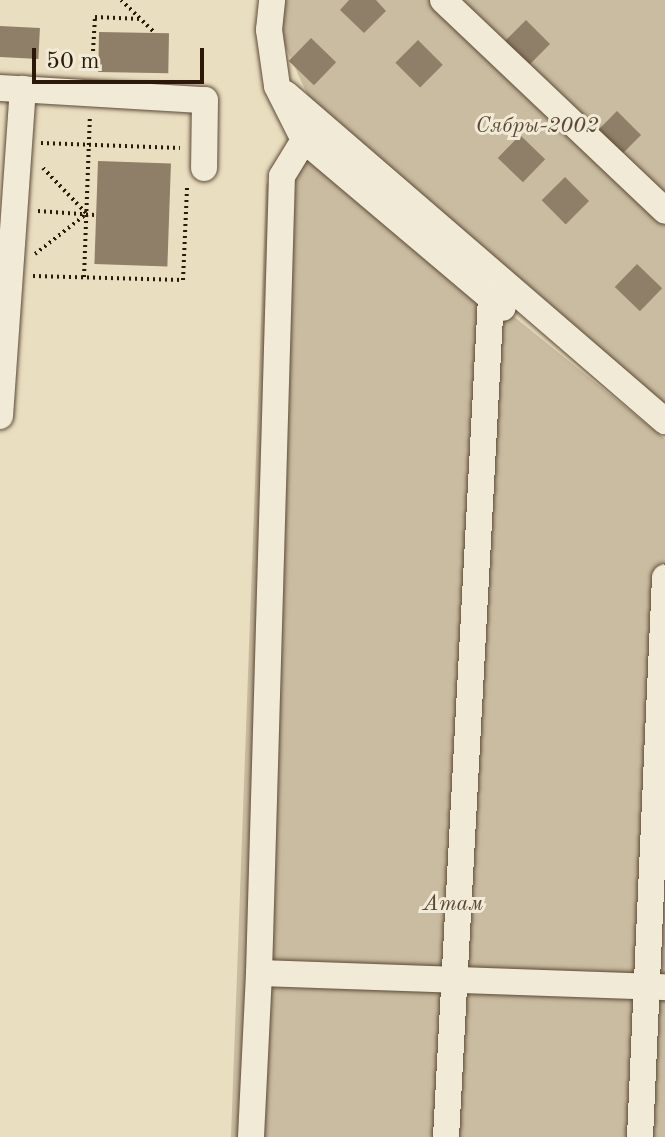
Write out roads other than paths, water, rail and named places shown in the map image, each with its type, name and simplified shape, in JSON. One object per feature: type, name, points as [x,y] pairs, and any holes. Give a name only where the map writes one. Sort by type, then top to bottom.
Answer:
[{"type":"lane","points":[[272,0],[269,30],[277,86],[304,140],[491,298],[665,439]]},
{"type":"lane","points":[[443,0],[665,211]]},
{"type":"lane","points":[[277,86],[665,421]]},
{"type":"lane","points":[[0,416],[3,308],[19,143],[11,89],[205,100],[199,165]]},
{"type":"lane","points":[[251,1137],[259,973],[282,176],[304,140]]},
{"type":"lane","points":[[446,1137],[457,980],[491,298]]},
{"type":"lane","points":[[640,1137],[657,987],[665,578]]},
{"type":"lane","points":[[259,973],[657,987]]},
{"type":"park label","name":"Сябры-2002","points":[[537,127]]},
{"type":"park label","name":"Атам","points":[[453,905]]}]
